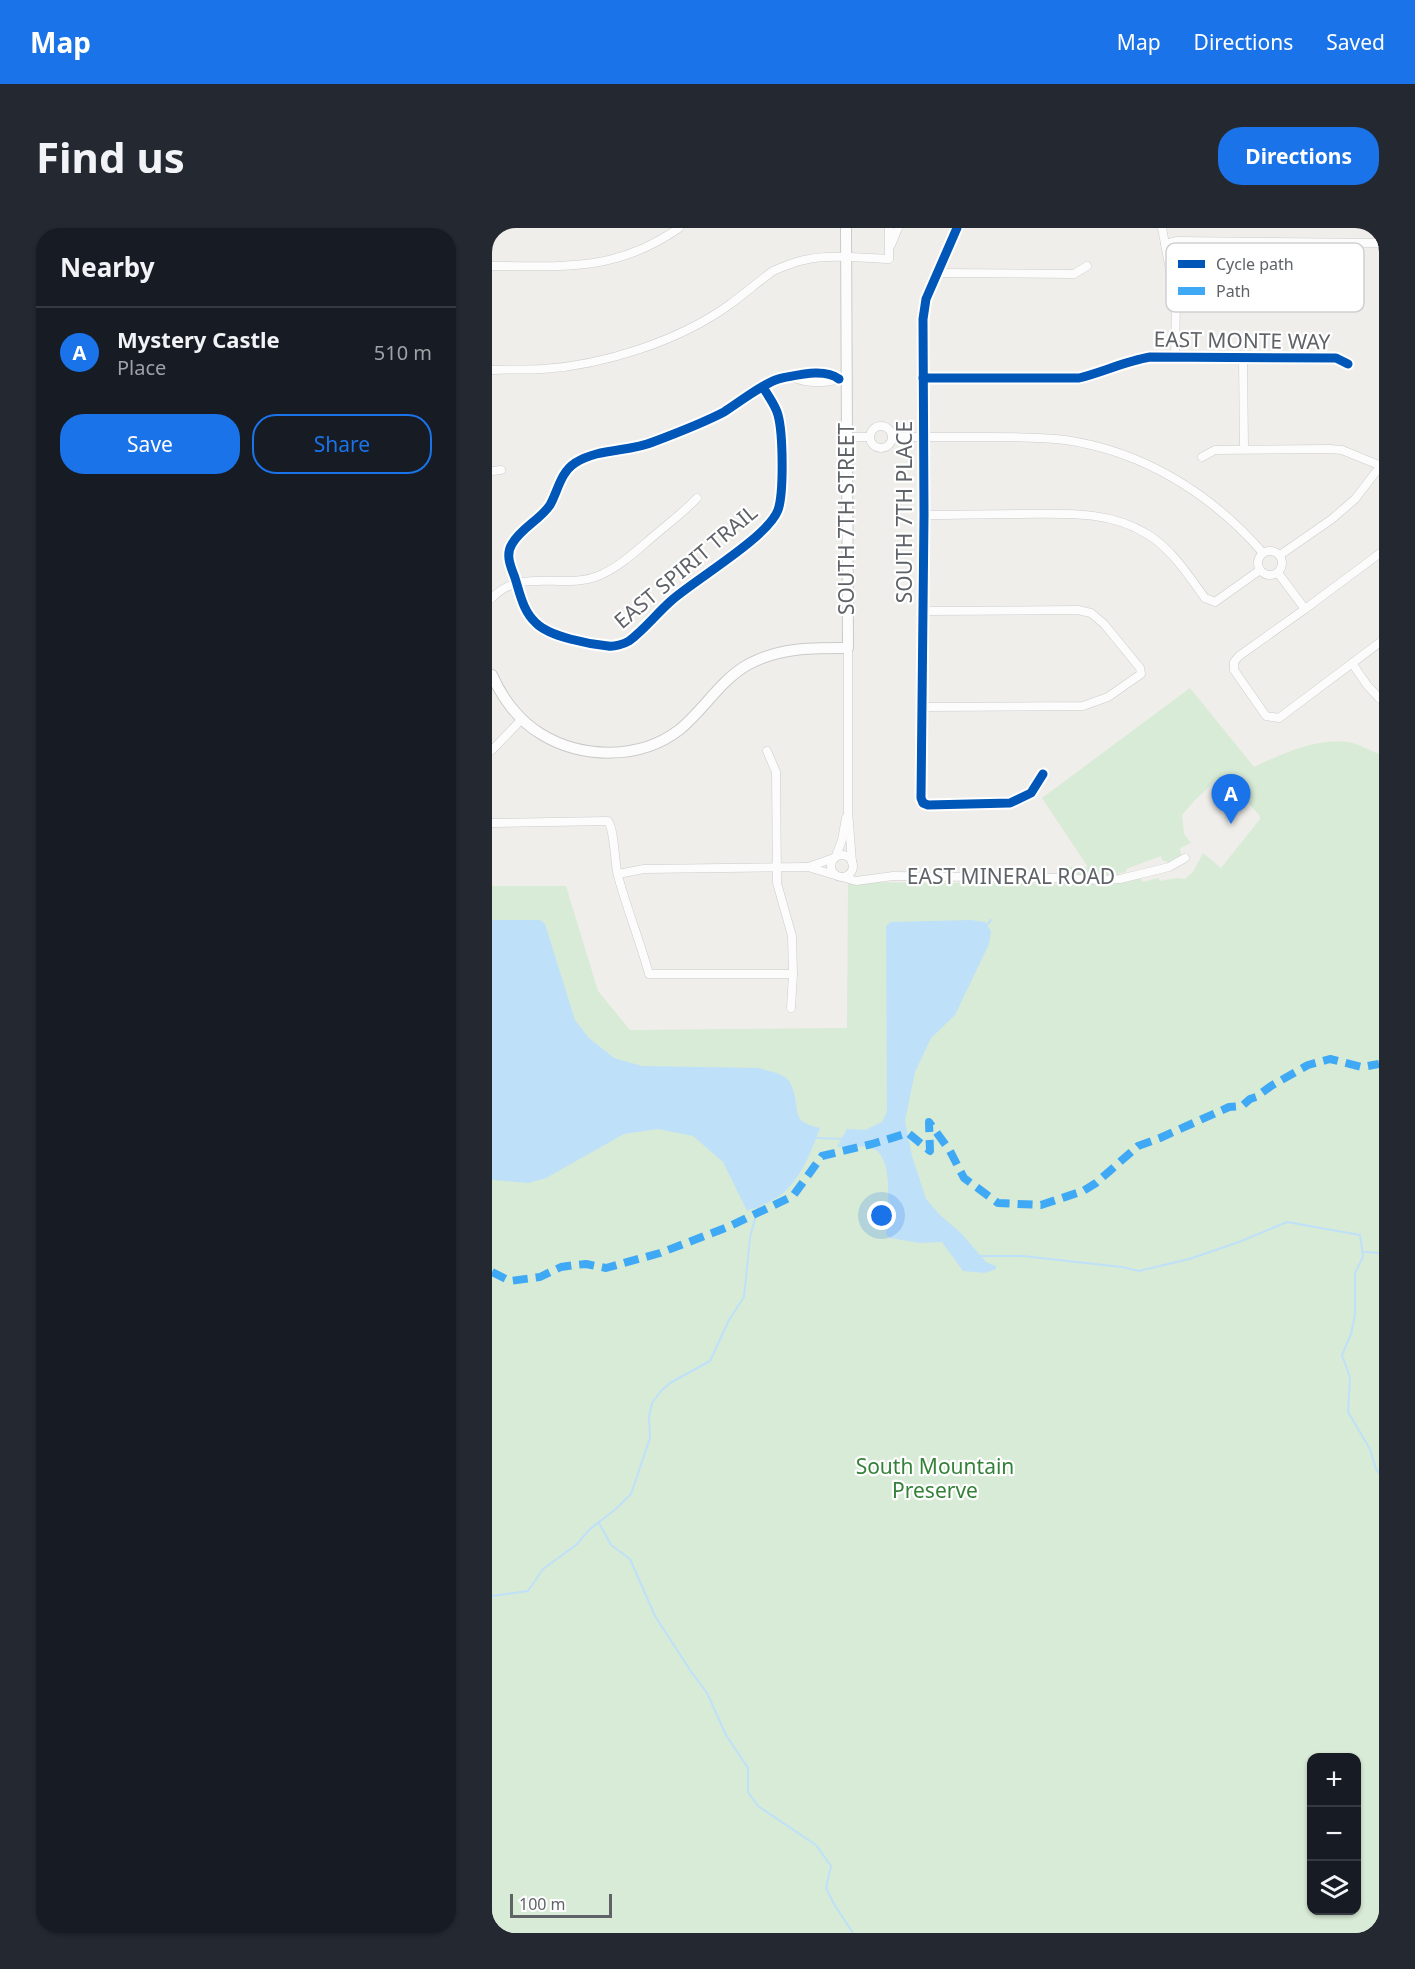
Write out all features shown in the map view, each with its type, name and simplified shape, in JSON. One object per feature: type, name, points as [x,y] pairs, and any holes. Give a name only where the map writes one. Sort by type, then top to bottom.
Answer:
[{"type":"street","points":[[492,266],[586,265],[614,260],[660,241],[679,228]]},
{"type":"street","name":"SOUTH 7TH STREET","points":[[846,228],[843,379],[846,437],[848,811],[852,866]]},
{"type":"street","points":[[492,369],[564,367],[644,348],[715,314],[773,271],[804,260],[819,258],[889,259],[889,228]]},
{"type":"street","points":[[889,249],[898,228]]},
{"type":"street","name":"SOUTH 7TH PLACE","points":[[957,228],[926,299],[923,319],[924,515],[921,798],[923,803],[928,805],[1010,803],[1031,793],[1043,774]]},
{"type":"street","points":[[1162,228],[1166,249]]},
{"type":"street","points":[[1169,243],[1176,241],[1379,243]]},
{"type":"street","points":[[937,273],[1074,274],[1087,266]]},
{"type":"street","points":[[1175,357],[1176,312]]},
{"type":"street","name":"EAST MONTE WAY","points":[[923,378],[1079,378],[1150,357],[1336,358],[1347,364]]},
{"type":"street","points":[[1244,358],[1244,449]]},
{"type":"street","name":"EAST SPIRIT TRAIL","points":[[763,387],[778,413],[780,425],[781,491],[778,510],[768,525],[674,598],[628,642],[611,647],[579,641],[550,632],[536,623],[522,603],[508,560],[511,545],[520,533],[550,505],[564,475],[574,464],[605,452],[650,444],[720,413],[763,387],[781,378],[802,373],[832,374],[843,379]]},
{"type":"street","points":[[881,426],[888,429],[892,437],[889,445],[880,448],[873,444],[870,437],[874,429],[881,426]]},
{"type":"street","points":[[846,437],[870,437]]},
{"type":"street","points":[[892,437],[1043,438],[1066,440],[1124,453],[1165,472],[1198,493],[1245,532],[1263,553]]},
{"type":"street","points":[[1202,457],[1215,450],[1342,450],[1379,466],[1355,499],[1332,519],[1280,555]]},
{"type":"street","points":[[492,471],[501,470]]},
{"type":"street","points":[[492,598],[516,583],[539,579],[577,581],[608,572],[633,554],[697,498]]},
{"type":"street","points":[[924,515],[1087,514],[1122,522],[1147,534],[1168,551],[1179,562],[1205,598],[1215,602],[1260,570]]},
{"type":"street","points":[[1274,551],[1280,555],[1282,567],[1278,573],[1266,575],[1260,570],[1258,559],[1263,553],[1274,551]]},
{"type":"street","points":[[1379,554],[1239,656],[1234,662],[1234,670],[1266,716],[1279,718],[1379,643]]},
{"type":"street","points":[[1278,573],[1305,609]]},
{"type":"street","points":[[922,707],[1083,706],[1108,697],[1141,674],[1140,668],[1112,633],[1092,613],[1078,610],[923,611]]},
{"type":"street","points":[[492,675],[504,698],[522,719],[540,734],[580,750],[602,753],[637,749],[668,737],[679,730],[734,675],[760,659],[796,649],[848,648]]},
{"type":"street","points":[[1352,663],[1367,686],[1379,698]]},
{"type":"street","points":[[492,750],[522,719]]},
{"type":"street","points":[[767,751],[776,772],[777,884],[792,936],[791,1008]]},
{"type":"street","name":"SOUTH 7TH STREET","points":[[838,876],[830,867],[842,840],[848,811]]},
{"type":"street","points":[[492,823],[608,821],[611,826],[618,874],[649,974],[793,974]]},
{"type":"street","points":[[835,857],[845,855],[852,866],[869,879]]},
{"type":"street","name":"EAST MINERAL ROAD","points":[[808,867],[835,857]]},
{"type":"street","name":"EAST MINERAL ROAD","points":[[618,874],[644,869],[808,867],[850,880],[893,876],[1110,880],[1169,867],[1185,858]]},
{"type":"street","points":[[838,876],[849,875],[852,866]]},
{"type":"green space","name":"South Mountain Preserve","points":[[1190,688],[1254,767],[1288,752],[1324,742],[1348,742],[1379,754],[1379,1933],[492,1933],[492,886],[566,886],[598,991],[630,1030],[847,1028],[848,882],[1060,884],[1060,881],[1092,884],[1140,877],[1143,882],[1158,878],[1160,881],[1185,879],[1193,872],[1203,853],[1221,868],[1260,819],[1260,816],[1232,785],[1215,781],[1182,815],[1184,834],[1191,843],[1180,848],[1181,855],[1168,862],[1162,860],[1161,856],[1118,874],[1061,872],[1061,867],[1088,867],[1042,798]]},
{"type":"water","points":[[492,920],[540,920],[545,924],[575,1020],[589,1038],[614,1058],[642,1066],[759,1068],[786,1078],[793,1089],[800,1119],[820,1128],[804,1166],[786,1191],[763,1205],[747,1211],[723,1162],[693,1136],[658,1129],[624,1134],[546,1178],[528,1183],[492,1180]]},
{"type":"water","points":[[971,920],[985,922],[991,931],[989,944],[955,1015],[931,1038],[915,1072],[905,1121],[912,1156],[926,1199],[961,1233],[986,1262],[996,1266],[996,1269],[985,1273],[963,1271],[942,1242],[920,1243],[890,1238],[886,1234],[887,1175],[881,1155],[871,1148],[837,1147],[847,1129],[865,1130],[882,1122],[887,1111],[886,926],[891,922]]},
{"type":"waterway","points":[[986,926],[991,920]]},
{"type":"waterway","points":[[816,1138],[843,1139]]},
{"type":"waterway","points":[[492,1596],[528,1591],[543,1569],[576,1545],[590,1529],[631,1494],[650,1438],[649,1417],[652,1403],[670,1383],[710,1361],[729,1320],[744,1297],[750,1237],[759,1204]]},
{"type":"waterway","points":[[980,1256],[1023,1256],[1139,1271],[1189,1259],[1287,1222],[1360,1235],[1363,1257],[1355,1273],[1355,1315],[1351,1334],[1342,1355],[1350,1377],[1348,1412],[1370,1449],[1379,1473]]},
{"type":"waterway","points":[[1364,1252],[1379,1253]]},
{"type":"waterway","points":[[599,1523],[611,1545],[630,1559],[655,1616],[707,1693],[726,1735],[748,1768],[748,1792],[758,1806],[816,1845],[831,1866],[826,1888],[853,1933]]},
{"type":"marked path","points":[[492,1272],[510,1281],[540,1277],[561,1267],[575,1265],[586,1264],[606,1268],[660,1253],[728,1227],[793,1196],[822,1156],[908,1133],[930,1151],[929,1122],[950,1151],[964,1178],[998,1203],[1041,1205],[1083,1191],[1096,1183],[1138,1146],[1229,1107],[1242,1106],[1308,1065],[1330,1059],[1362,1067],[1379,1064]]},
{"type":"cycle path","points":[[957,228],[926,299],[923,319],[924,515],[921,798],[923,803],[928,805],[1010,803],[1031,793],[1043,774]]},
{"type":"cycle path","points":[[923,378],[1079,378],[1150,357],[1336,358],[1348,364]]},
{"type":"cycle path","points":[[763,387],[778,415],[781,435],[780,502],[772,521],[746,545],[672,600],[629,641],[616,646],[581,642],[550,632],[536,623],[525,608],[520,596],[509,561],[509,552],[520,533],[550,505],[570,467],[584,458],[603,452],[644,445],[689,428],[724,412],[761,387],[782,378],[819,373],[839,379]]},
{"type":"place","name":"Mystery Castle","points":[[1231,824]]}]
